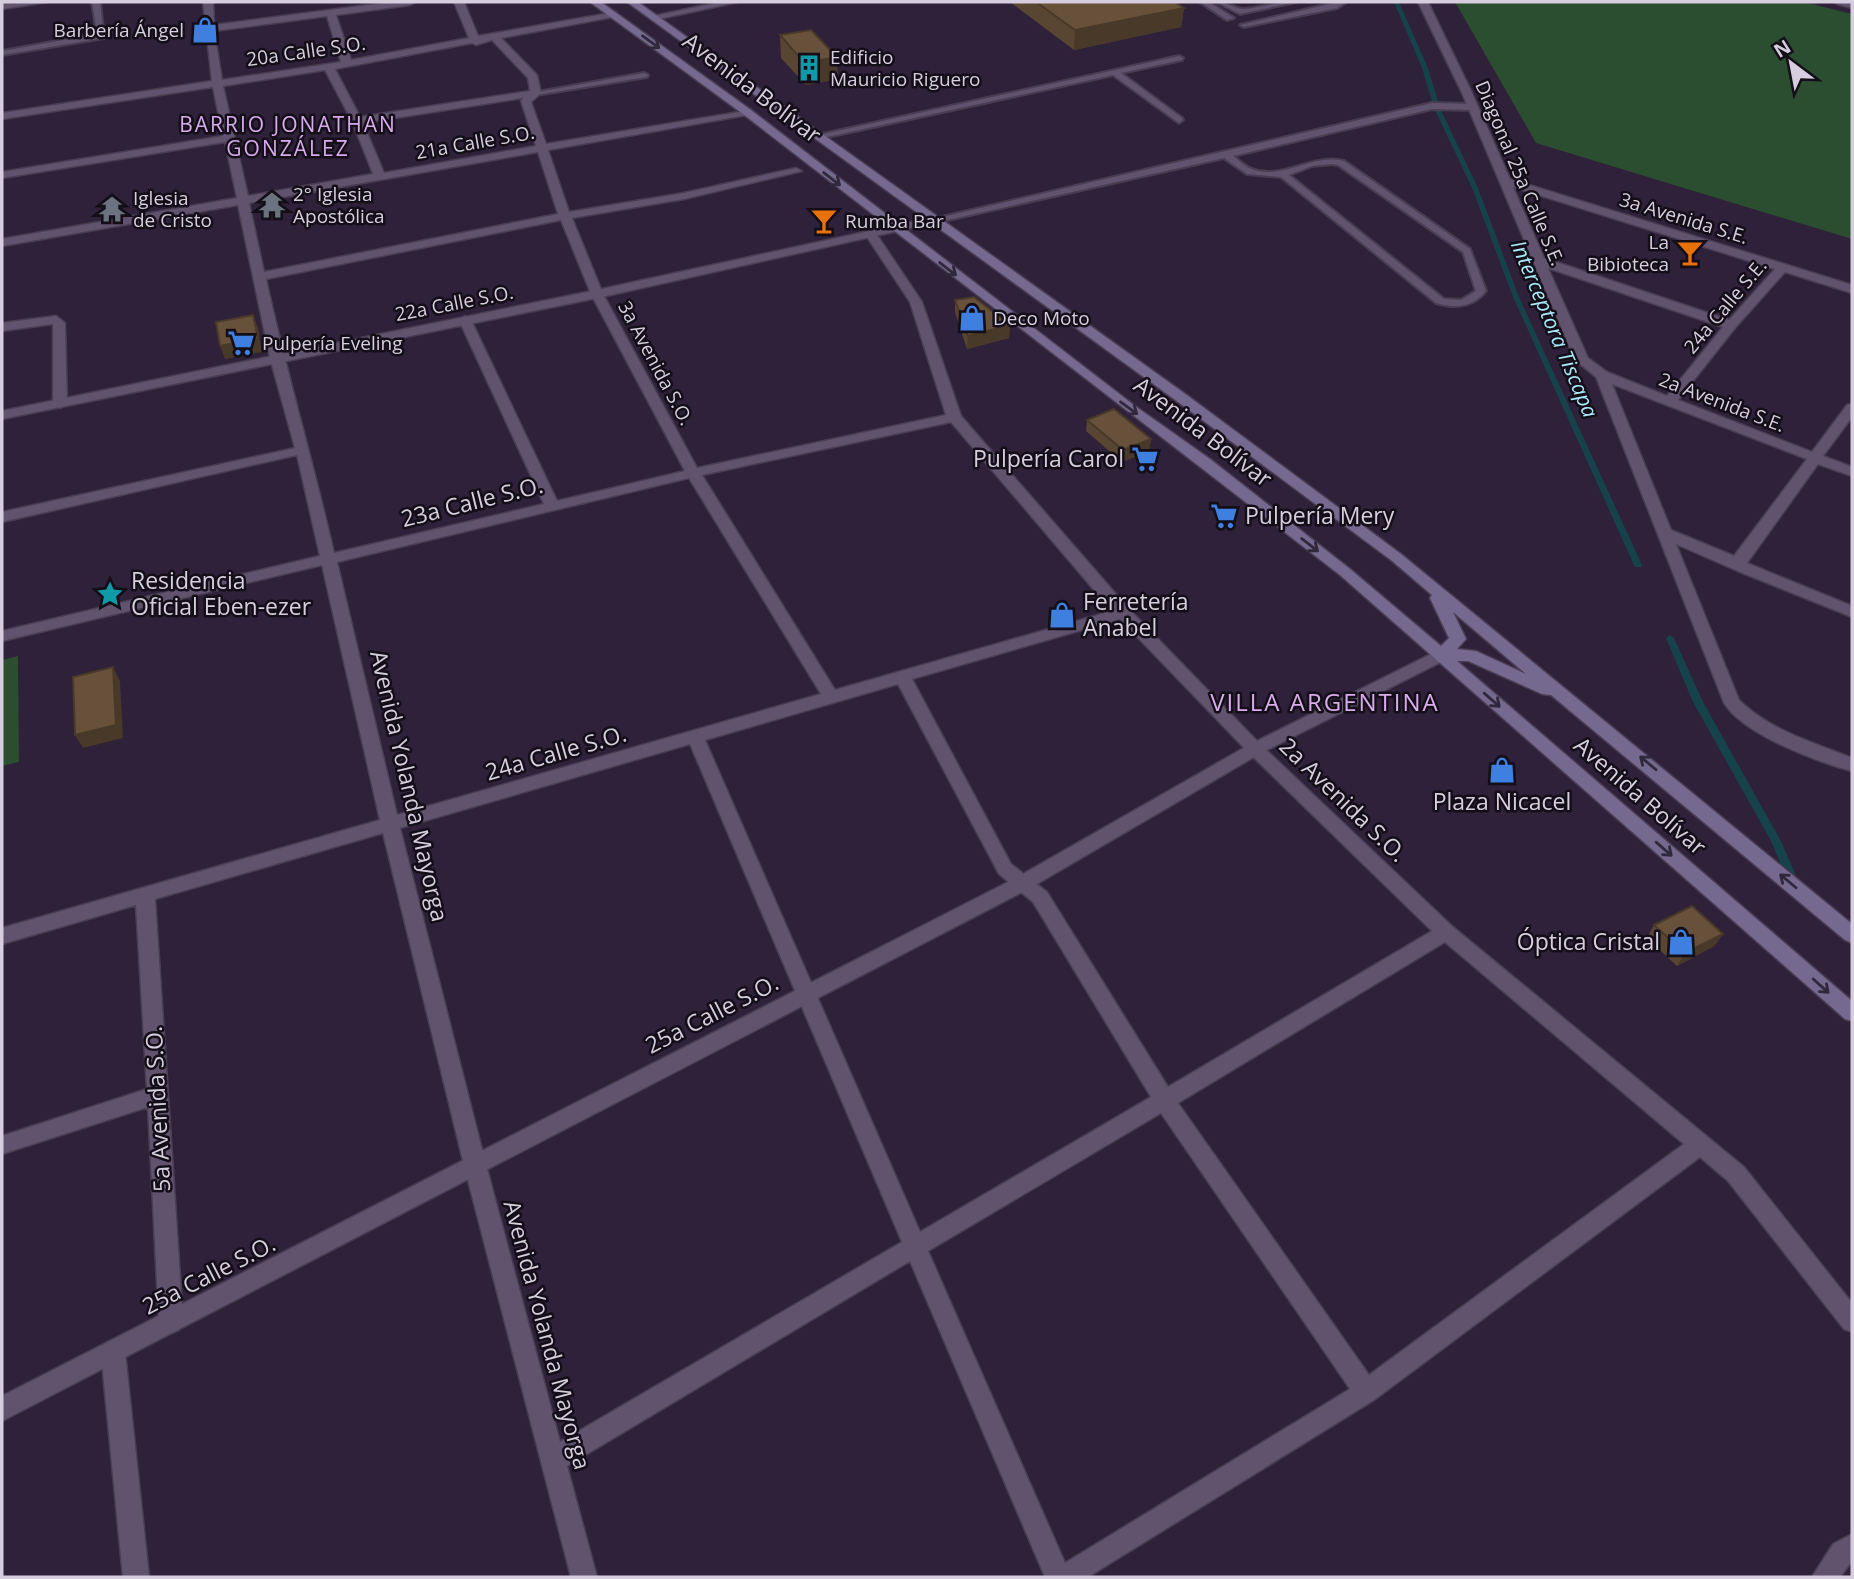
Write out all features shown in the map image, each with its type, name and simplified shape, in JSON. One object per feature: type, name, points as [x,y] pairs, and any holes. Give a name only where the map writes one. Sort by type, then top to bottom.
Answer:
[{"type":"main road","name":"Avenida Bolívar","points":[[595,2],[747,112],[894,228],[1130,409],[1205,462],[1345,572],[1852,1013]]},
{"type":"main road","name":"Avenida Bolívar","points":[[632,2],[1179,396],[1429,584],[1845,930]]},
{"type":"main road","points":[[1429,584],[1448,614],[1458,639],[1441,655]]},
{"type":"main road","points":[[1441,655],[1470,655],[1571,700]]},
{"type":"street","points":[[2,6],[43,2]]},
{"type":"street","name":"Avenida Yolanda Mayorga","points":[[208,2],[217,82],[277,358],[303,450],[390,824],[475,1165],[584,1577]]},
{"type":"street","points":[[209,29],[410,2]]},
{"type":"street","points":[[459,2],[476,42]]},
{"type":"street","points":[[654,17],[733,2]]},
{"type":"street","name":"Diagonal 25a Calle S.E.","points":[[1423,2],[1473,107],[1583,360]]},
{"type":"street","points":[[1840,2],[1852,5]]},
{"type":"street","points":[[330,12],[346,64]]},
{"type":"street","name":"20a Calle S.O.","points":[[2,116],[346,64],[614,15]]},
{"type":"street","points":[[357,121],[536,93],[533,77],[496,38]]},
{"type":"street","points":[[328,66],[357,121],[380,177]]},
{"type":"street","name":"3a Avenida S.O.","points":[[536,93],[526,101],[565,216],[597,294],[693,473],[831,697]]},
{"type":"street","name":"21a Calle S.O.","points":[[2,243],[747,112]]},
{"type":"street","points":[[2,175],[231,138]]},
{"type":"street","points":[[260,277],[565,216],[684,196],[796,171]]},
{"type":"street","name":"3a Avenida S.E.","points":[[1505,181],[1852,289]]},
{"type":"street","points":[[871,233],[934,220]]},
{"type":"street","name":"22a Calle S.O.","points":[[2,415],[597,294],[871,233]]},
{"type":"street","name":"2a Avenida S.O.","points":[[871,233],[916,302],[954,417],[1123,613],[1255,749],[1446,932],[1736,1174],[1852,1321]]},
{"type":"street","points":[[1540,261],[1731,325]]},
{"type":"street","name":"24a Calle S.E.","points":[[1669,402],[1731,325],[1783,267]]},
{"type":"street","points":[[2,327],[47,319],[59,323],[60,404]]},
{"type":"street","points":[[465,320],[552,506]]},
{"type":"street","name":"2a Avenida S.E.","points":[[1583,360],[1602,375],[1852,472]]},
{"type":"street","points":[[1602,375],[1732,703],[1745,719],[1850,758]]},
{"type":"street","points":[[1739,564],[1741,557],[1852,408]]},
{"type":"street","name":"23a Calle S.O.","points":[[2,636],[693,473],[954,417]]},
{"type":"street","points":[[2,517],[303,450]]},
{"type":"street","points":[[1664,533],[1852,612]]},
{"type":"street","name":"24a Calle S.O.","points":[[2,936],[1123,613]]},
{"type":"street","name":"25a Calle S.O.","points":[[2,1409],[1023,883],[1255,749],[1441,655]]},
{"type":"street","points":[[903,677],[1005,869],[1040,897],[1166,1101],[1366,1392]]},
{"type":"street","points":[[695,737],[1058,1577]]},
{"type":"street","name":"5a Avenida S.O.","points":[[145,895],[171,1322]]},
{"type":"street","points":[[553,1460],[914,1245],[1166,1101],[1446,932]]},
{"type":"street","points":[[2,1144],[157,1095]]},
{"type":"street","points":[[1065,1577],[1366,1392],[1700,1144]]},
{"type":"street","points":[[113,1352],[136,1577]]},
{"type":"street","points":[[1825,1577],[1842,1553],[1852,1547]]},
{"type":"lane","points":[[2,53],[101,36],[96,2]]},
{"type":"lane","points":[[1204,2],[1248,27],[1337,6],[1342,2]]},
{"type":"lane","points":[[1221,2],[1240,12],[1292,2]]},
{"type":"lane","points":[[818,136],[1179,58]]},
{"type":"lane","points":[[1115,72],[1179,120]]},
{"type":"lane","points":[[536,93],[644,75]]},
{"type":"lane","points":[[934,220],[1432,106],[1473,107]]},
{"type":"lane","points":[[1225,155],[1250,172],[1283,174],[1440,301],[1449,304],[1463,303],[1475,299],[1481,292],[1467,251],[1341,163],[1323,161],[1283,174]]},
{"type":"green space","points":[[1455,2],[1804,2],[1852,14],[1852,239],[1536,143]]},
{"type":"green space","points":[[18,656],[19,762],[2,766],[2,660]]},
{"type":"building","points":[[1036,2],[1175,2],[1184,8],[1075,30]]},
{"type":"building","points":[[811,30],[837,57],[804,63],[780,35]]},
{"type":"building","points":[[974,297],[1010,325],[968,336],[955,300]]},
{"type":"building","points":[[253,315],[258,339],[220,346],[216,322]]},
{"type":"building","points":[[1114,409],[1151,439],[1123,450],[1087,420]]},
{"type":"building","points":[[113,667],[116,725],[75,735],[73,677]]},
{"type":"building","points":[[1692,906],[1723,934],[1685,953],[1654,925]]},
{"type":"waterway","name":"Interceptora Tiscapa","points":[[1396,2],[1425,68],[1437,108],[1475,188],[1516,297],[1638,565]]},
{"type":"waterway","name":"Interceptora Tiscapa","points":[[1670,638],[1698,702],[1776,841],[1795,885]]},
{"type":"place","name":"Barbería Ángel","points":[[205,30]]},
{"type":"place","name":"Edificio Mauricio Riguero","points":[[809,68]]},
{"type":"place","name":"2° Iglesia Apostólica","points":[[272,205]]},
{"type":"place","name":"Iglesia de Cristo","points":[[112,209]]},
{"type":"place","name":"Rumba Bar","points":[[824,221]]},
{"type":"place","name":"La Bibioteca","points":[[1690,253]]},
{"type":"place","name":"Deco Moto","points":[[972,318]]},
{"type":"place","name":"Pulpería Eveling","points":[[241,343]]},
{"type":"place","name":"Pulpería Carol","points":[[1145,459]]},
{"type":"place","name":"Pulpería Mery","points":[[1224,516]]},
{"type":"place","name":"Residencia Oficial Eben-ezer","points":[[110,594]]},
{"type":"place","name":"Ferretería Anabel","points":[[1062,615]]},
{"type":"place","name":"Plaza Nicacel","points":[[1502,770]]},
{"type":"place","name":"Óptica Cristal","points":[[1681,942]]},
{"type":"district","name":"BARRIO JONATHAN GONZÁLEZ","points":[[288,137]]},
{"type":"district","name":"VILLA ARGENTINA","points":[[1325,703]]}]
